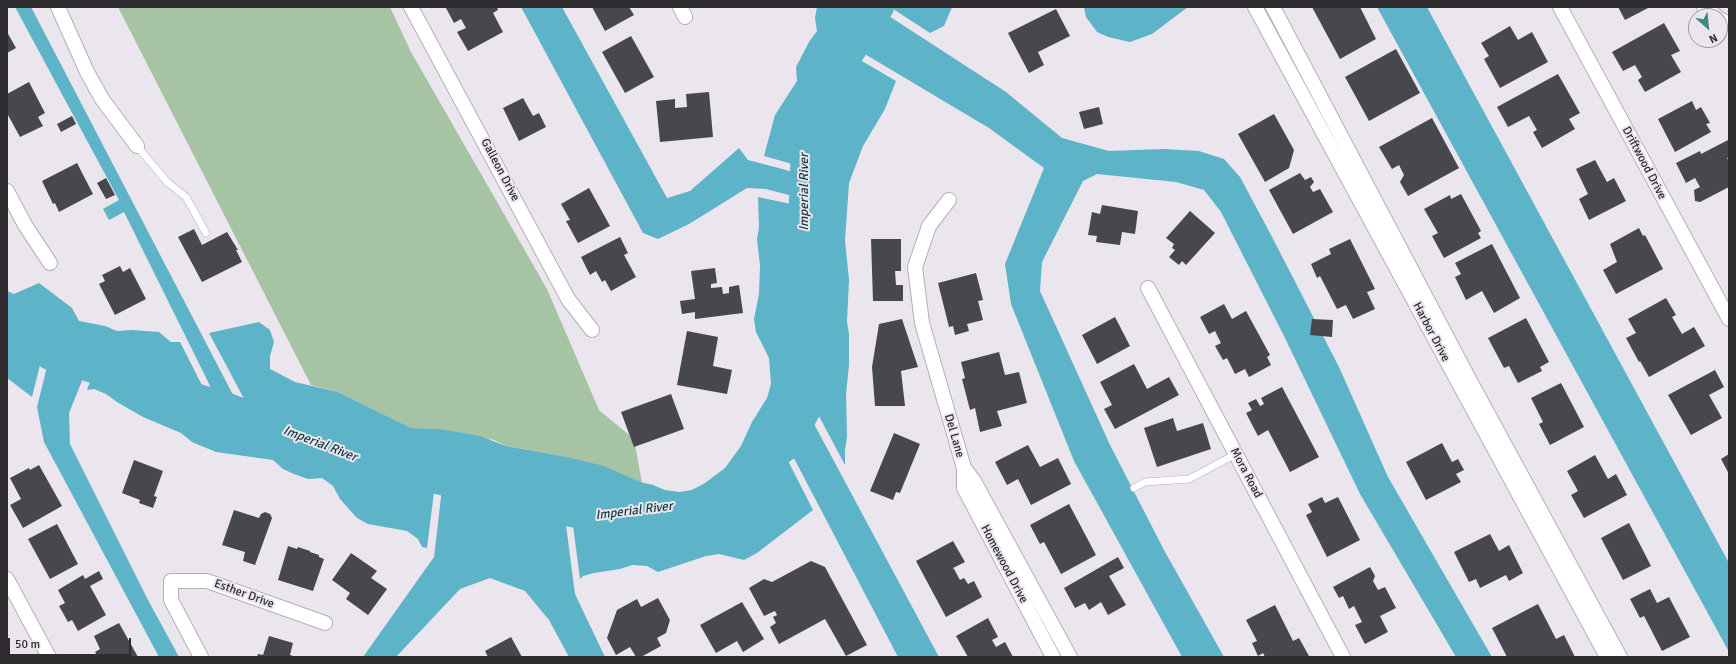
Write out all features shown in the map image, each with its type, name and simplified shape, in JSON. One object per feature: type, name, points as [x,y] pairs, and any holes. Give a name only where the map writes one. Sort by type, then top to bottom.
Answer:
[{"type":"street","points":[[58,7],[87,72],[102,99],[137,146]]},
{"type":"street","name":"Galleon Drive","points":[[412,7],[568,299],[592,330]]},
{"type":"street","name":"Harbor Drive","points":[[1255,7],[1607,657]]},
{"type":"street","name":"Harbor Drive","points":[[1273,7],[1469,379],[1620,657]]},
{"type":"street","name":"Driftwood Drive","points":[[1560,7],[1729,319]]},
{"type":"street","points":[[7,191],[25,225],[50,263]]},
{"type":"street","name":"Del Lane","points":[[949,200],[930,226],[915,267],[922,324],[964,468],[974,481],[1070,657]]},
{"type":"street","name":"Mora Road","points":[[1148,288],[1343,657]]},
{"type":"street","name":"Homewood Drive","points":[[964,468],[964,488],[1053,657]]},
{"type":"street","points":[[7,579],[49,657]]},
{"type":"street","name":"Esther Drive","points":[[201,657],[171,600],[171,581],[207,582],[325,623]]},
{"type":"lane","points":[[137,146],[167,182],[186,197],[206,233]]},
{"type":"lane","points":[[1134,488],[1145,482],[1189,479],[1236,454]]},
{"type":"green space","points":[[118,7],[390,7],[411,52],[547,289],[599,410],[634,439],[642,483],[562,456],[506,446],[494,440],[440,429],[411,428],[338,392],[311,385]]},
{"type":"water","points":[[15,7],[31,7],[243,414],[220,406],[124,212],[109,220],[103,209],[119,200]]},
{"type":"water","points":[[521,7],[562,7],[667,198],[690,191],[739,148],[748,160],[805,175],[804,199],[766,189],[747,188],[689,224],[658,239],[643,233]]},
{"type":"water","points":[[817,7],[869,7],[847,42],[846,50],[850,54],[896,81],[885,109],[863,146],[849,183],[845,240],[849,280],[847,322],[849,334],[849,365],[846,394],[847,437],[845,465],[813,405],[807,401],[803,401],[799,404],[780,445],[813,510],[757,553],[744,560],[719,554],[706,556],[658,572],[647,566],[632,565],[620,569],[594,573],[583,576],[580,579],[571,510],[567,503],[444,472],[439,473],[436,476],[427,548],[422,547],[418,539],[407,531],[368,524],[357,518],[340,499],[333,486],[322,478],[308,479],[294,474],[283,469],[273,460],[216,452],[192,442],[181,433],[143,417],[106,394],[94,389],[87,390],[95,368],[93,361],[89,359],[49,347],[45,349],[32,397],[7,378],[7,291],[14,294],[39,283],[72,308],[79,321],[105,326],[117,331],[132,330],[159,332],[171,342],[180,342],[215,411],[241,422],[246,422],[250,418],[250,410],[209,333],[259,322],[270,330],[274,342],[270,356],[270,369],[295,382],[338,392],[411,428],[440,429],[480,436],[506,446],[562,456],[604,466],[640,482],[665,490],[679,492],[692,490],[705,483],[725,468],[741,446],[752,422],[767,398],[771,384],[769,358],[756,332],[754,319],[759,294],[760,265],[757,240],[759,227],[758,197],[805,207],[810,205],[812,176],[810,169],[764,156],[775,115],[797,81],[796,67],[809,42],[817,31],[815,18]]},
{"type":"water","points":[[890,7],[952,7],[944,26],[930,33]]},
{"type":"water","points":[[1084,7],[1188,7],[1152,34],[1130,42],[1108,37],[1097,32],[1086,17]]},
{"type":"water","points":[[1377,7],[1427,7],[1729,563],[1729,652]]},
{"type":"water","points":[[878,9],[1006,92],[1062,138],[1109,151],[1164,149],[1199,151],[1224,159],[1240,177],[1271,235],[1339,367],[1388,477],[1492,657],[1456,657],[1360,494],[1284,336],[1221,212],[1204,190],[1176,182],[1097,174],[1083,181],[1042,262],[1040,291],[1110,445],[1164,550],[1224,657],[1182,657],[1074,461],[1011,304],[1005,264],[1044,168],[989,128],[853,47]]},
{"type":"water","points":[[50,355],[88,366],[69,413],[70,444],[148,600],[179,657],[159,657],[44,442],[37,407]]},
{"type":"water","points":[[806,409],[939,657],[898,657],[787,445]]},
{"type":"water","points":[[443,480],[564,510],[575,594],[605,657],[569,657],[549,620],[525,591],[490,578],[460,589],[396,657],[363,657],[434,557]]},
{"type":"building","points":[[497,7],[498,10],[493,13],[503,32],[468,51],[457,32],[466,28],[461,19],[454,23],[446,8]]},
{"type":"building","points":[[592,7],[629,7],[634,15],[605,31]]},
{"type":"building","points":[[1312,7],[1360,7],[1376,39],[1340,59]]},
{"type":"building","points":[[1618,7],[1650,7],[1625,20]]},
{"type":"building","points":[[1056,9],[1070,36],[1038,52],[1044,65],[1029,73],[1008,33]]},
{"type":"building","points":[[1664,23],[1680,51],[1671,55],[1681,72],[1645,92],[1638,80],[1642,77],[1635,65],[1623,71],[1612,52]]},
{"type":"building","points":[[1510,26],[1518,40],[1532,32],[1548,62],[1500,88],[1484,59],[1489,56],[1481,43]]},
{"type":"building","points":[[7,32],[16,48],[7,53]]},
{"type":"building","points":[[631,36],[654,77],[625,93],[602,52]]},
{"type":"building","points":[[1396,49],[1420,93],[1369,121],[1345,77]]},
{"type":"building","points":[[1558,74],[1580,113],[1569,119],[1575,129],[1542,148],[1533,132],[1537,130],[1529,116],[1508,127],[1497,107]]},
{"type":"building","points":[[29,82],[45,113],[38,117],[43,126],[20,137],[8,115],[7,116],[7,94]]},
{"type":"building","points":[[709,92],[713,137],[660,142],[656,101],[675,99],[675,108],[687,107],[686,94]]},
{"type":"building","points":[[523,98],[533,116],[539,113],[546,127],[519,141],[503,108]]},
{"type":"building","points":[[1692,101],[1696,110],[1701,107],[1710,123],[1706,124],[1711,132],[1675,152],[1658,119]]},
{"type":"building","points":[[1099,107],[1103,124],[1084,129],[1079,112]]},
{"type":"building","points":[[1274,114],[1294,150],[1289,168],[1265,182],[1238,134]]},
{"type":"building","points":[[72,116],[76,124],[61,132],[57,124]]},
{"type":"building","points":[[1432,118],[1459,168],[1408,196],[1400,182],[1404,175],[1399,165],[1392,169],[1379,147]]},
{"type":"building","points":[[1728,140],[1729,157],[1727,158],[1729,161],[1729,187],[1700,202],[1695,201],[1694,190],[1700,187],[1695,178],[1686,183],[1676,163],[1700,151],[1701,154]]},
{"type":"building","points":[[1595,160],[1607,182],[1614,178],[1626,201],[1589,220],[1579,199],[1588,194],[1576,169]]},
{"type":"building","points":[[77,163],[93,194],[59,212],[55,203],[53,204],[42,181]]},
{"type":"building","points":[[1300,173],[1305,180],[1311,177],[1314,182],[1310,187],[1313,192],[1320,189],[1333,212],[1293,234],[1269,190]]},
{"type":"building","points":[[106,178],[115,195],[106,199],[97,183]]},
{"type":"building","points":[[589,188],[610,226],[578,243],[566,221],[570,220],[561,204]]},
{"type":"building","points":[[1461,194],[1481,231],[1478,233],[1481,238],[1444,258],[1432,236],[1438,233],[1424,209],[1450,195],[1451,199]]},
{"type":"building","points":[[1102,205],[1138,211],[1135,234],[1122,232],[1120,245],[1096,242],[1097,236],[1088,235],[1092,212],[1100,214]]},
{"type":"building","points":[[1190,211],[1215,233],[1186,265],[1182,261],[1179,265],[1169,257],[1175,250],[1172,248],[1174,244],[1166,238]]},
{"type":"building","points":[[1639,228],[1643,236],[1645,235],[1663,269],[1616,294],[1603,270],[1617,262],[1610,244]]},
{"type":"building","points":[[194,229],[202,245],[227,232],[238,250],[236,250],[242,262],[202,282],[178,237]]},
{"type":"building","points":[[620,237],[628,253],[624,255],[636,277],[611,291],[605,280],[602,282],[596,271],[590,275],[581,257]]},
{"type":"building","points":[[871,239],[901,239],[901,271],[895,271],[896,285],[903,285],[903,301],[873,301]]},
{"type":"building","points":[[1350,239],[1375,289],[1367,292],[1375,309],[1353,319],[1346,305],[1337,309],[1320,276],[1317,278],[1311,264],[1331,254],[1329,249]]},
{"type":"building","points":[[1492,244],[1520,298],[1494,313],[1482,291],[1466,300],[1455,277],[1461,274],[1455,263]]},
{"type":"building","points":[[120,266],[123,272],[130,268],[146,299],[115,315],[99,284],[105,281],[102,275]]},
{"type":"building","points":[[715,268],[717,283],[711,284],[711,288],[722,287],[723,294],[729,293],[729,287],[739,285],[743,313],[695,319],[695,312],[682,314],[680,301],[695,299],[691,271]]},
{"type":"building","points":[[976,273],[983,300],[978,301],[983,320],[967,324],[969,331],[955,335],[953,326],[949,327],[938,283]]},
{"type":"building","points":[[1666,298],[1676,315],[1672,317],[1682,334],[1694,327],[1705,346],[1649,377],[1626,338],[1636,333],[1628,319]]},
{"type":"building","points":[[1224,304],[1232,319],[1246,311],[1270,355],[1267,357],[1271,365],[1249,377],[1245,369],[1235,374],[1227,358],[1223,360],[1215,346],[1221,343],[1215,331],[1209,334],[1200,317]]},
{"type":"building","points":[[1115,317],[1130,346],[1097,364],[1082,335]]},
{"type":"building","points":[[1526,318],[1549,362],[1540,367],[1542,371],[1518,383],[1509,366],[1504,368],[1488,338]]},
{"type":"building","points":[[902,319],[918,367],[901,371],[905,406],[875,406],[872,367],[879,324]]},
{"type":"building","points":[[1312,319],[1333,320],[1332,337],[1310,335]]},
{"type":"building","points":[[687,331],[718,337],[713,366],[732,370],[727,394],[677,385]]},
{"type":"building","points":[[999,352],[1005,375],[1019,372],[1027,403],[997,411],[1002,426],[980,432],[975,408],[970,410],[962,379],[965,378],[961,362]]},
{"type":"building","points":[[1134,364],[1147,389],[1169,377],[1179,395],[1115,429],[1104,409],[1112,405],[1100,382]]},
{"type":"building","points":[[1715,370],[1724,387],[1709,395],[1722,418],[1691,435],[1668,395]]},
{"type":"building","points":[[1561,383],[1584,427],[1550,445],[1539,424],[1543,422],[1531,398]]},
{"type":"building","points":[[1282,387],[1319,457],[1290,472],[1268,430],[1258,436],[1246,413],[1252,410],[1248,403],[1256,399],[1260,406],[1264,404],[1261,398]]},
{"type":"building","points":[[671,394],[684,429],[634,447],[621,412]]},
{"type":"building","points":[[1173,418],[1177,431],[1203,423],[1211,449],[1157,467],[1144,428]]},
{"type":"building","points":[[894,433],[920,444],[900,493],[896,492],[893,500],[870,491]]},
{"type":"building","points":[[1442,443],[1452,462],[1458,459],[1464,470],[1456,474],[1461,482],[1426,500],[1406,462]]},
{"type":"building","points":[[1028,445],[1040,467],[1058,458],[1071,484],[1031,505],[1018,479],[1007,485],[995,462]]},
{"type":"building","points":[[1729,454],[1729,474],[1721,459]]},
{"type":"building","points":[[1595,455],[1608,479],[1616,474],[1627,495],[1584,518],[1571,495],[1578,491],[1567,471]]},
{"type":"building","points":[[134,460],[163,471],[154,496],[157,497],[153,508],[139,503],[140,500],[122,493]]},
{"type":"building","points":[[39,465],[62,506],[23,528],[10,505],[21,499],[10,478],[29,468],[30,470]]},
{"type":"building","points":[[1322,497],[1325,503],[1338,497],[1360,540],[1327,557],[1306,515],[1312,512],[1308,504]]},
{"type":"building","points":[[1069,504],[1096,555],[1061,574],[1044,542],[1040,544],[1030,525]]},
{"type":"building","points":[[234,510],[259,518],[261,514],[265,512],[270,514],[272,518],[255,565],[243,561],[245,552],[222,545]]},
{"type":"building","points":[[1629,523],[1651,566],[1623,580],[1601,538]]},
{"type":"building","points":[[57,524],[78,564],[50,579],[28,539]]},
{"type":"building","points":[[1490,534],[1499,551],[1509,545],[1523,573],[1509,581],[1506,575],[1480,588],[1476,579],[1469,582],[1454,552]]},
{"type":"building","points":[[953,541],[965,562],[953,568],[960,580],[964,578],[968,584],[974,581],[982,597],[946,617],[916,561]]},
{"type":"building","points":[[288,546],[297,549],[298,547],[310,551],[324,559],[313,591],[278,580]]},
{"type":"building","points":[[351,553],[377,571],[371,578],[387,589],[368,615],[346,599],[350,593],[332,580]]},
{"type":"building","points":[[1118,557],[1124,568],[1109,576],[1126,605],[1108,615],[1101,602],[1089,610],[1085,603],[1075,608],[1064,588]]},
{"type":"building","points":[[811,561],[825,567],[867,645],[846,656],[825,619],[779,644],[770,627],[776,623],[773,617],[777,615],[775,611],[764,616],[749,588],[764,579],[772,582]]},
{"type":"building","points":[[1370,567],[1375,576],[1373,581],[1378,590],[1385,587],[1396,608],[1380,616],[1388,632],[1365,644],[1355,625],[1362,622],[1354,606],[1349,609],[1343,596],[1339,598],[1333,587]]},
{"type":"building","points":[[99,571],[103,579],[90,586],[106,615],[78,631],[72,620],[68,622],[59,606],[65,603],[58,590],[83,575],[85,579]]},
{"type":"building","points":[[1650,589],[1657,603],[1669,597],[1690,637],[1662,651],[1644,616],[1640,618],[1630,599]]},
{"type":"building","points":[[658,598],[670,620],[666,633],[657,638],[661,646],[641,657],[636,657],[630,647],[616,655],[607,638],[617,610],[637,599],[641,607]]},
{"type":"building","points":[[742,602],[764,639],[743,652],[737,641],[716,653],[700,625]]},
{"type":"building","points":[[1538,604],[1556,639],[1564,635],[1575,657],[1507,657],[1492,628]]},
{"type":"building","points":[[1275,605],[1293,641],[1299,638],[1309,656],[1265,657],[1263,653],[1258,656],[1252,643],[1257,641],[1246,620]]},
{"type":"building","points":[[988,618],[998,637],[992,640],[996,647],[1005,642],[1013,657],[968,657],[956,636]]},
{"type":"building","points":[[119,623],[138,657],[98,657],[95,652],[100,649],[94,636]]},
{"type":"building","points":[[269,636],[293,643],[290,655],[296,657],[257,657],[258,654],[263,655]]},
{"type":"building","points":[[511,637],[522,657],[488,657],[485,651]]},
{"type":"waterway","name":"Imperial River","points":[[807,248],[803,227],[806,146],[847,56],[879,7]]},
{"type":"waterway","name":"Imperial River","points":[[7,327],[50,355],[228,408],[288,431]]},
{"type":"waterway","name":"Imperial River","points":[[749,472],[787,445],[813,396],[816,362]]},
{"type":"waterway","name":"Imperial River","points":[[396,469],[592,517],[612,515]]}]
